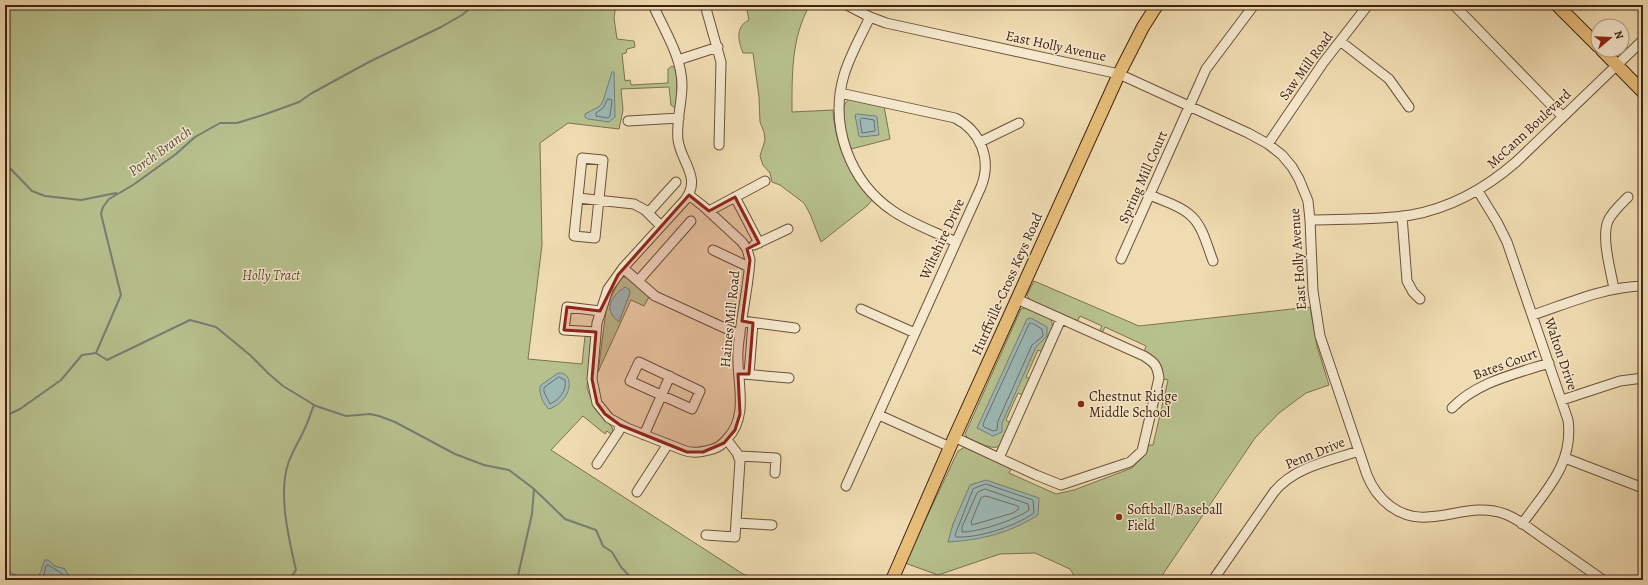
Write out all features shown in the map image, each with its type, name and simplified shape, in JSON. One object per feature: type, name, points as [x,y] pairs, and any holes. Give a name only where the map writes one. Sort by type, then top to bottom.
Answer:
[{"type":"main road","name":"Hurffville-Cross Keys Road","points":[[892,580],[952,442],[1119,74],[1143,27],[1157,5]]},
{"type":"main road","points":[[1557,5],[1590,38]]},
{"type":"main road","points":[[1609,58],[1643,92]]},
{"type":"street","points":[[653,5],[678,60],[682,85],[678,141],[691,176],[691,186],[689,195],[623,268],[608,289],[600,311],[596,332],[592,375],[594,395],[597,403],[605,414],[620,426],[687,452],[694,453],[715,448],[722,445],[727,440],[739,456],[735,537],[706,534]]},
{"type":"street","points":[[705,5],[721,62],[719,145]]},
{"type":"street","name":"East Holly Avenue","points":[[847,5],[870,17],[899,26],[1119,74],[1232,125],[1268,144],[1287,160],[1299,179],[1308,201],[1314,291],[1319,330],[1325,353],[1359,451],[1370,482],[1376,493],[1386,504],[1399,512],[1412,516],[1425,517],[1485,509],[1506,514],[1603,580]]},
{"type":"street","name":"Spring Mill Court","points":[[1121,259],[1210,63],[1254,5]]},
{"type":"street","name":"Saw Mill Road","points":[[1268,144],[1340,41],[1368,5]]},
{"type":"street","points":[[1454,5],[1563,117]]},
{"type":"street","points":[[870,17],[848,63],[840,92],[839,113],[843,140],[853,166],[867,188],[882,203],[901,216],[956,242]]},
{"type":"street","name":"McCann Boulevard","points":[[1310,220],[1402,216],[1438,208],[1478,191],[1513,165],[1643,40]]},
{"type":"street","points":[[1340,41],[1389,79],[1409,107]]},
{"type":"street","points":[[678,60],[718,47]]},
{"type":"street","name":"Wiltshire Drive","points":[[840,92],[951,116],[966,125],[980,142],[986,158],[985,175],[846,486]]},
{"type":"street","points":[[628,121],[679,118]]},
{"type":"street","points":[[980,142],[1019,123]]},
{"type":"street","points":[[582,158],[603,160],[595,238],[574,236],[578,198],[582,158]]},
{"type":"street","points":[[709,211],[765,181]]},
{"type":"street","points":[[648,213],[676,182]]},
{"type":"street","name":"Walton Drive","points":[[1478,191],[1504,235],[1562,400],[1569,427],[1569,442],[1566,458],[1555,478],[1522,524]]},
{"type":"street","points":[[689,195],[709,211],[742,242],[747,249],[788,229]]},
{"type":"street","points":[[1150,195],[1184,211],[1194,219],[1202,232],[1213,262]]},
{"type":"street","points":[[735,197],[759,243]]},
{"type":"street","points":[[1614,289],[1606,242],[1606,229],[1611,216],[1628,197]]},
{"type":"street","points":[[578,198],[630,203],[641,207],[661,226]]},
{"type":"street","points":[[1402,216],[1407,280],[1413,292],[1420,299]]},
{"type":"street","points":[[638,281],[691,221]]},
{"type":"street","name":"Haines Mill Road","points":[[727,440],[735,430],[740,414],[738,374],[740,335],[750,260],[747,249]]},
{"type":"street","points":[[713,250],[749,266]]},
{"type":"street","points":[[623,268],[660,299],[740,335]]},
{"type":"street","points":[[1533,315],[1594,294],[1614,289],[1643,286]]},
{"type":"street","points":[[879,415],[998,458],[1061,485],[1130,462],[1142,451],[1159,378],[1158,367],[1152,360],[1144,356],[1017,299]]},
{"type":"street","points":[[596,332],[564,330],[567,307],[600,311]]},
{"type":"street","points":[[860,309],[915,333]]},
{"type":"street","points":[[998,458],[1061,319]]},
{"type":"street","points":[[742,321],[795,328]]},
{"type":"street","points":[[749,374],[753,323]]},
{"type":"street","points":[[639,362],[670,376],[700,391],[692,409],[630,381],[639,362]]},
{"type":"street","name":"Bates Court","points":[[1452,408],[1476,388],[1548,363]]},
{"type":"street","points":[[738,374],[789,378]]},
{"type":"street","points":[[644,435],[670,376]]},
{"type":"street","points":[[1562,400],[1620,381],[1643,378]]},
{"type":"street","points":[[597,464],[620,426]]},
{"type":"street","points":[[637,492],[668,444]]},
{"type":"street","name":"Penn Drive","points":[[1213,580],[1274,492],[1283,482],[1302,471],[1359,451]]},
{"type":"street","points":[[739,456],[776,458],[775,473]]},
{"type":"street","points":[[1566,458],[1643,488]]},
{"type":"street","points":[[736,523],[772,525]]},
{"type":"highlighted area","points":[[689,195],[709,211],[735,197],[759,243],[747,249],[750,260],[742,321],[753,323],[749,374],[738,374],[740,414],[735,430],[724,443],[703,452],[687,452],[620,425],[605,414],[597,403],[592,379],[596,332],[564,330],[567,307],[600,311],[618,275]]},
{"type":"green space","name":"Holly Tract","points":[[5,5],[616,5],[614,18],[617,39],[634,41],[635,47],[627,49],[626,53],[622,54],[625,81],[630,80],[631,85],[668,83],[668,69],[672,66],[675,68],[677,79],[676,109],[671,105],[669,87],[621,89],[623,110],[619,129],[568,123],[540,143],[542,245],[528,359],[582,364],[585,336],[591,337],[587,388],[595,409],[612,427],[612,435],[607,431],[605,434],[583,416],[551,450],[743,574],[761,580],[5,580]]},
{"type":"green space","points":[[744,5],[810,5],[799,30],[796,43],[792,85],[792,112],[833,110],[837,136],[845,159],[856,180],[872,200],[867,206],[821,242],[804,203],[780,185],[772,182],[770,173],[763,165],[760,156],[765,140],[760,122],[759,97],[753,53],[743,53],[739,39],[741,26],[749,20],[747,10]]},
{"type":"green space","points":[[850,99],[884,106],[890,139],[851,149],[843,115],[846,102]]},
{"type":"green space","points":[[621,277],[629,278],[649,297],[644,306],[631,300],[598,372],[606,311]]},
{"type":"green space","points":[[1034,281],[1139,326],[1310,307],[1317,346],[1329,385],[1306,393],[1279,413],[1255,438],[1159,580],[1077,580],[1070,569],[1035,553],[1000,554],[938,575],[905,563],[958,451],[965,447],[1011,469],[1009,473],[1056,494],[1074,490],[1132,468],[1144,455],[1148,445],[1153,445],[1168,380],[1163,379],[1161,365],[1156,359],[1144,352],[1146,346],[1105,327],[1102,333],[1099,332],[1102,326],[1080,316],[1077,322],[1030,300],[1027,295]]},
{"type":"green space","points":[[1025,308],[1051,319],[1053,328],[1043,352],[1038,350],[1026,377],[1031,379],[1023,395],[1018,393],[1006,420],[1011,423],[1003,442],[997,447],[986,446],[970,439],[965,434],[1021,309]]},
{"type":"water","points":[[612,72],[614,72],[615,117],[609,122],[588,119],[585,117],[585,114],[600,106],[603,101]]},
{"type":"water","points":[[855,115],[876,116],[879,135],[859,136]]},
{"type":"water","points":[[625,287],[629,289],[630,293],[619,322],[611,313],[610,304],[615,295]]},
{"type":"water","points":[[1031,318],[1047,327],[1047,336],[1036,347],[1002,423],[1002,432],[993,436],[977,428],[1027,319]]},
{"type":"water","points":[[558,373],[563,373],[568,378],[569,386],[567,394],[556,406],[549,409],[542,399],[540,386]]},
{"type":"water","points":[[986,480],[1039,498],[1038,515],[1006,531],[984,537],[948,542],[953,524],[970,485]]},
{"type":"water","points":[[45,560],[48,560],[55,566],[65,569],[71,580],[5,580],[5,571],[26,579],[38,576]]},
{"type":"waterway","name":"Porch Branch","points":[[96,353],[121,295],[101,214],[103,207],[109,199],[133,185],[176,154],[195,137],[220,123],[237,123],[299,102],[312,93],[369,62],[441,27],[462,15],[474,5]]},
{"type":"waterway","points":[[5,163],[32,191],[45,196],[81,200],[116,193]]},
{"type":"waterway","points":[[96,353],[107,360],[190,320],[216,327],[250,355],[283,386],[316,406],[346,416],[370,414],[379,416],[395,422],[455,454],[484,465],[509,470],[534,489],[565,519],[596,530],[603,546],[612,552],[621,567],[633,580]]},
{"type":"waterway","name":"Porch Branch","points":[[5,416],[20,409],[61,380],[82,355],[96,353]]},
{"type":"waterway","points":[[289,580],[296,570],[290,545],[284,503],[285,476],[290,459],[314,405]]},
{"type":"waterway","points":[[517,580],[532,514],[534,489]]},
{"type":"place","name":"Chestnut Ridge Middle School","points":[[1081,404]]},
{"type":"place","name":"Softball/Baseball Field","points":[[1119,517]]}]
